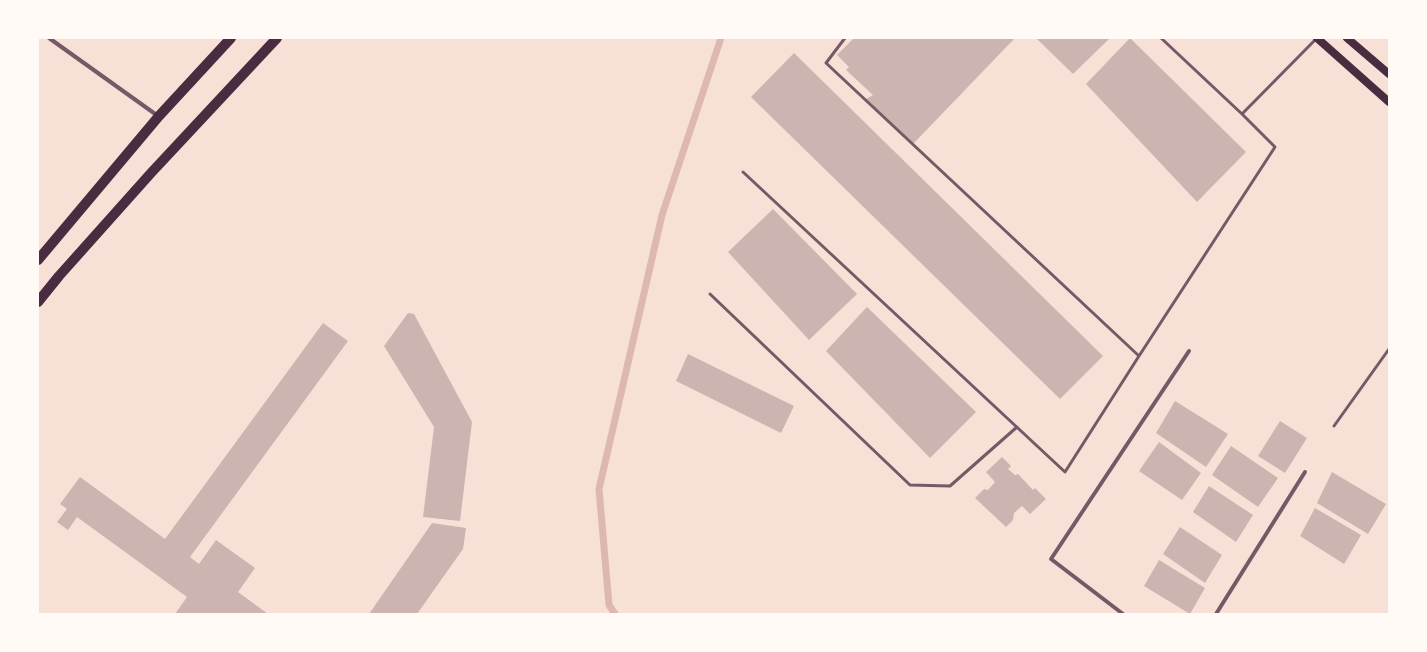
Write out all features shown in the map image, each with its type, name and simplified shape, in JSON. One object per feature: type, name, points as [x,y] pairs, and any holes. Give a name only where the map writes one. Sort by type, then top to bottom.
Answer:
[{"type":"main road","points":[[38,260],[159,116],[231,38]]},
{"type":"main road","points":[[38,302],[58,276],[276,38]]},
{"type":"main road","points":[[1317,38],[1389,102]]},
{"type":"main road","points":[[1347,38],[1389,74]]},
{"type":"street","points":[[49,38],[159,116]]},
{"type":"street","points":[[1123,614],[1051,559],[1189,351]]},
{"type":"street","points":[[1216,614],[1305,472]]},
{"type":"lane","points":[[845,38],[826,63],[1138,356]]},
{"type":"lane","points":[[743,172],[1065,472],[1138,356],[1275,147],[1161,38]]},
{"type":"lane","points":[[1242,114],[1317,38]]},
{"type":"lane","points":[[710,294],[910,485],[950,486],[1017,427]]},
{"type":"lane","points":[[1334,426],[1389,349]]},
{"type":"building","points":[[854,38],[1015,38],[913,144],[866,99],[873,95],[846,70],[849,67],[837,55]]},
{"type":"building","points":[[1036,38],[1110,38],[1073,74]]},
{"type":"building","points":[[1130,38],[1246,152],[1197,202],[1086,84]]},
{"type":"building","points":[[794,53],[1103,356],[1060,399],[751,97]]},
{"type":"building","points":[[773,209],[857,294],[809,340],[728,252]]},
{"type":"building","points":[[867,307],[976,412],[930,458],[826,351]]},
{"type":"building","points":[[408,313],[414,314],[472,422],[460,521],[423,517],[434,427],[384,346]]},
{"type":"building","points":[[323,323],[348,341],[190,557],[199,564],[216,540],[255,568],[238,592],[268,614],[175,614],[187,597],[77,517],[68,530],[57,522],[67,509],[60,504],[80,477],[165,539]]},
{"type":"building","points":[[688,354],[794,406],[781,433],[676,381]]},
{"type":"building","points":[[1175,401],[1228,434],[1206,467],[1156,433]]},
{"type":"building","points":[[1280,421],[1307,438],[1285,473],[1258,456]]},
{"type":"building","points":[[1159,442],[1201,473],[1182,500],[1139,471]]},
{"type":"building","points":[[1231,446],[1278,478],[1258,507],[1212,475]]},
{"type":"building","points":[[1002,457],[1011,466],[1008,469],[1015,475],[1018,474],[1033,490],[1035,488],[1046,499],[1030,514],[1022,506],[1014,513],[1013,520],[1006,527],[975,498],[984,489],[988,490],[995,482],[986,472]]},
{"type":"building","points":[[1332,472],[1386,504],[1368,534],[1317,503]]},
{"type":"building","points":[[1209,486],[1253,515],[1236,542],[1193,512]]},
{"type":"building","points":[[1315,508],[1361,535],[1344,564],[1300,536]]},
{"type":"building","points":[[432,523],[466,528],[463,549],[417,614],[369,614]]},
{"type":"building","points":[[1180,527],[1222,555],[1205,583],[1163,554]]},
{"type":"building","points":[[1159,560],[1205,588],[1190,614],[1144,586]]},
{"type":"waterway","points":[[615,614],[609,605],[599,489],[662,215],[721,38]]}]
